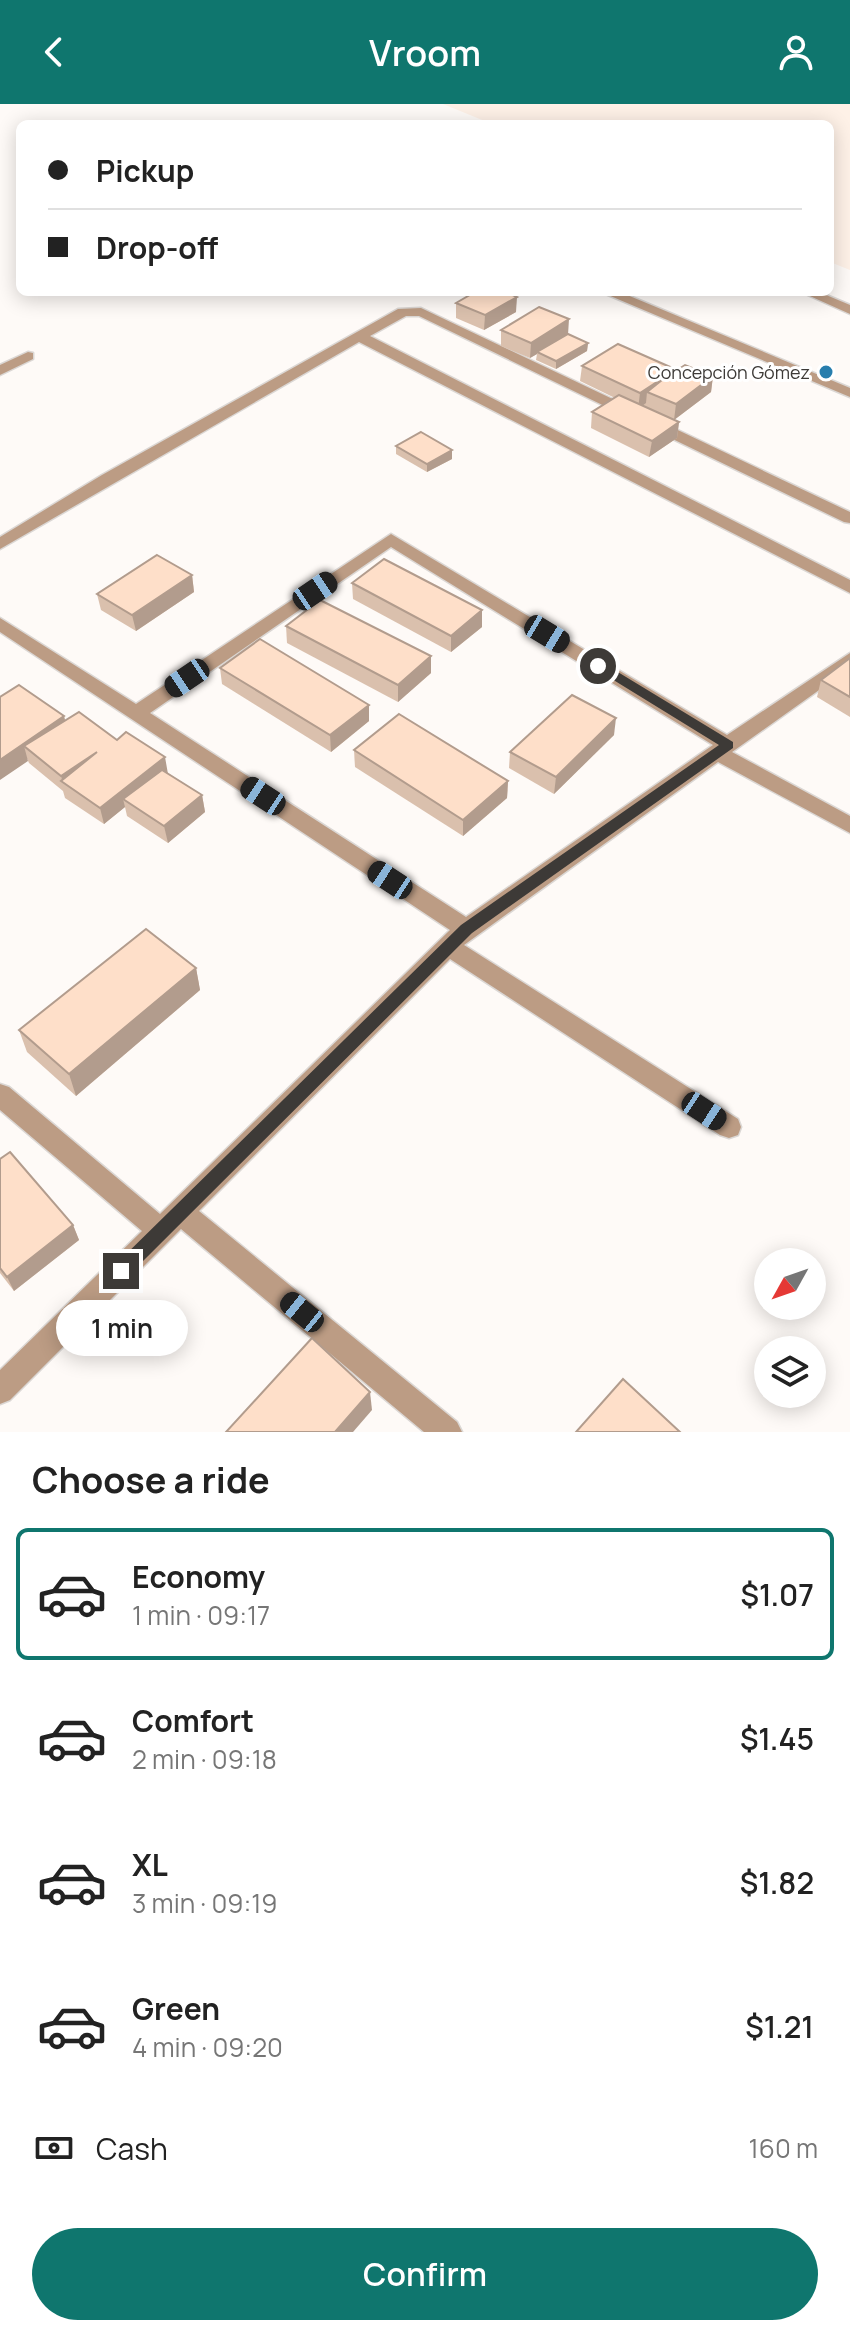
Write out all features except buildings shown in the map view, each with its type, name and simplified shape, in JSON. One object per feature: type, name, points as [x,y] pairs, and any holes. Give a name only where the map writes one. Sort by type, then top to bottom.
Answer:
[{"type":"street","points":[[618,296],[850,393]]},
{"type":"street","points":[[817,296],[850,310]]},
{"type":"street","points":[[0,544],[121,470],[403,312],[421,312],[850,518]]},
{"type":"street","points":[[358,336],[850,587]]},
{"type":"street","points":[[0,371],[28,356]]},
{"type":"street","points":[[137,713],[391,539],[722,749],[850,825]]},
{"type":"street","points":[[0,624],[137,713],[729,1127]]},
{"type":"street","points":[[0,1390],[458,938],[850,659]]},
{"type":"street","points":[[0,1095],[447,1432]]},
{"type":"shaded area","points":[[443,104],[850,104],[850,270],[834,264],[834,120],[482,120]]},
{"type":"place","name":"Concepción Gómez","points":[[826,372]]},
{"type":"route","points":[[121,1271],[466,929],[728,745],[598,666]]}]
